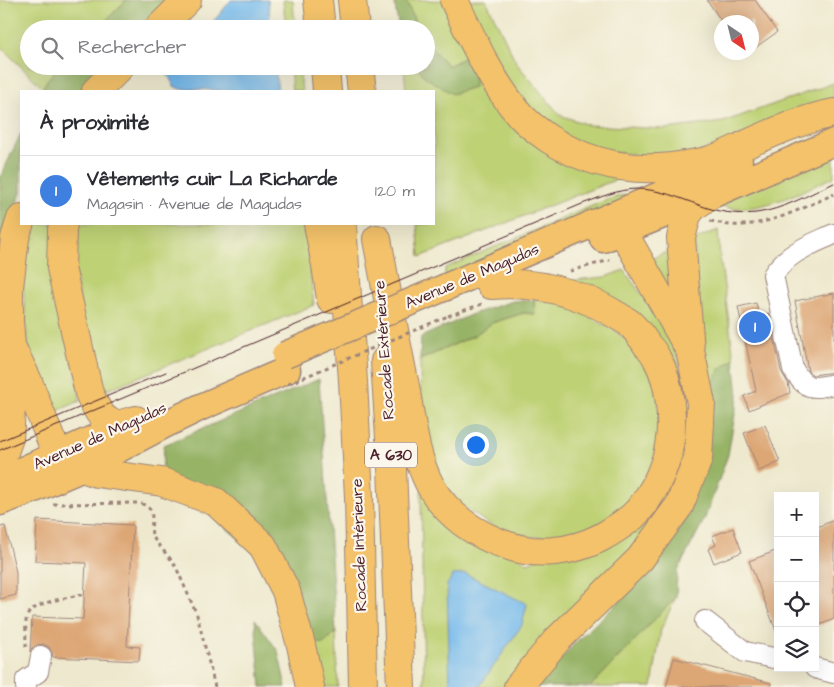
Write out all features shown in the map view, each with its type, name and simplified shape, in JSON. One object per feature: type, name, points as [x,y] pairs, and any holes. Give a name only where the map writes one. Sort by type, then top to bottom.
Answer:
[{"type":"highway","points":[[167,20],[187,0]]},
{"type":"highway","points":[[318,0],[320,20]]},
{"type":"highway","points":[[352,0],[354,20]]},
{"type":"highway","points":[[454,0],[486,64],[521,116],[538,132],[562,147],[590,159],[626,168],[652,169],[711,160],[796,123],[816,116],[834,113]]},
{"type":"highway","points":[[97,90],[112,75]]},
{"type":"highway","points":[[326,75],[328,90]]},
{"type":"highway","points":[[360,75],[362,90]]},
{"type":"highway","points":[[518,687],[556,641],[640,559],[678,506],[698,459],[701,403],[690,350],[682,238],[687,215],[693,207],[707,197]]},
{"type":"highway","points":[[0,463],[9,438],[10,426],[12,400],[9,287],[15,238],[20,222]]},
{"type":"highway","points":[[593,224],[605,222],[613,224],[622,232],[690,350]]},
{"type":"highway","points":[[63,225],[61,268],[89,393],[97,409],[109,422],[118,424],[136,420]]},
{"type":"highway","points":[[318,225],[326,265],[358,497]]},
{"type":"highway","name":"Rocade Intérieure","points":[[342,225],[353,381],[363,687]]},
{"type":"highway","points":[[376,231],[419,457],[430,484],[441,502],[455,516],[474,530],[491,540],[515,549],[539,552],[586,545],[611,532],[633,516],[649,496],[660,476],[669,446],[671,419],[668,388],[658,359],[628,322],[586,300],[562,291],[525,284],[506,283],[490,285]]},
{"type":"highway","name":"Rocade Extérieure","points":[[376,231],[392,468],[401,687]]},
{"type":"highway","points":[[11,346],[27,379],[51,440],[60,454],[83,468],[97,473],[162,482],[216,502],[263,546],[286,592],[310,687]]},
{"type":"main road","name":"Avenue de Magudas","points":[[447,302],[593,224],[834,118]]},
{"type":"main road","name":"Avenue de Magudas","points":[[0,502],[83,468],[201,407],[447,302],[707,197],[834,142]]},
{"type":"main road","name":"Avenue de Magudas","points":[[0,480],[136,420],[287,370]]},
{"type":"street","points":[[834,234],[798,250],[786,259],[774,275],[793,370],[808,387],[822,387],[834,384]]},
{"type":"street","points":[[705,621],[745,652],[774,658]]},
{"type":"street","points":[[26,684],[38,672],[41,656]]},
{"type":"street","points":[[819,669],[834,673]]},
{"type":"path","points":[[287,370],[447,302]]},
{"type":"path","points":[[51,504],[139,503],[150,510],[153,515],[153,536],[173,561],[197,615],[215,687]]},
{"type":"path","points":[[26,684],[26,616],[33,608],[42,604],[85,594]]},
{"type":"green space","points":[[0,0],[126,0],[107,20],[20,20],[20,66],[0,46]]},
{"type":"green space","points":[[126,0],[168,0],[149,20],[107,20]]},
{"type":"green space","points":[[283,0],[293,0],[294,20],[285,20]]},
{"type":"green space","points":[[394,0],[406,0],[414,20],[397,20]]},
{"type":"green space","points":[[406,0],[443,0],[467,56],[448,66],[435,52],[435,20],[414,20]]},
{"type":"green space","points":[[466,0],[486,0],[517,64],[560,115],[588,125],[665,129],[723,122],[834,83],[834,98],[693,154],[654,156],[609,152],[565,137],[535,113],[504,75]]},
{"type":"green space","points":[[435,52],[448,66],[467,56],[476,74],[474,87],[452,94],[424,75],[435,75]]},
{"type":"green space","points":[[476,74],[620,178],[420,257],[417,225],[435,225],[435,90],[406,90],[405,75],[424,75],[425,77]]},
{"type":"green space","points":[[30,75],[52,75],[43,88]]},
{"type":"green space","points":[[52,75],[98,75],[86,90],[42,90]]},
{"type":"green space","points":[[291,75],[300,75],[302,90],[292,90]]},
{"type":"green space","points":[[20,135],[20,195],[10,219],[0,272],[0,178]]},
{"type":"green space","points":[[834,151],[834,177],[784,199],[757,206],[730,208],[715,204]]},
{"type":"green space","points":[[624,195],[635,197],[445,278],[445,268],[604,201]]},
{"type":"green space","points":[[28,225],[55,225],[80,401],[50,414],[34,378],[27,336],[23,284]]},
{"type":"green space","points":[[76,225],[305,225],[314,305],[102,392],[85,338],[71,246]]},
{"type":"green space","points":[[718,230],[734,359],[719,370],[711,389],[698,298],[694,240]]},
{"type":"green space","points":[[671,250],[678,317],[648,260]]},
{"type":"green space","points":[[624,270],[655,313],[676,353],[689,398],[689,443],[680,474],[667,503],[643,538],[551,630],[504,687],[424,687],[421,490],[528,563],[657,498],[670,366],[558,283],[605,277]]},
{"type":"green space","points":[[534,300],[556,302],[616,331],[640,352],[657,389],[660,425],[653,462],[635,495],[620,510],[601,523],[567,536],[533,537],[495,528],[465,508],[442,485],[427,452],[421,415],[420,360],[473,336],[492,323],[523,313],[534,314]]},
{"type":"green space","points":[[534,300],[535,314],[523,313],[492,323],[473,336],[420,360],[421,337],[475,313],[513,301]]},
{"type":"green space","points":[[734,359],[738,396],[728,455],[705,518],[677,572],[676,597],[590,687],[537,687],[576,642],[626,595],[668,546],[689,513],[711,389],[719,370]]},
{"type":"green space","points":[[319,379],[336,632],[323,644],[308,640],[294,587],[162,472],[164,445]]},
{"type":"green space","points":[[676,597],[661,629],[652,687],[590,687]]},
{"type":"green space","points":[[255,619],[278,651],[286,687],[261,687]]},
{"type":"green space","points":[[336,632],[338,687],[318,687],[308,640],[323,644]]},
{"type":"water","points":[[231,0],[268,0],[270,20],[214,20]]},
{"type":"water","points":[[168,75],[276,75],[278,90],[180,89],[174,86]]},
{"type":"water","points":[[466,574],[527,604],[522,625],[479,687],[450,687],[447,585],[453,575]]},
{"type":"building","points":[[707,0],[755,0],[777,32],[759,45],[759,15],[717,15]]},
{"type":"building","points":[[834,293],[834,372],[813,375],[808,371],[795,301]]},
{"type":"building","points":[[756,303],[759,316],[769,313],[781,371],[788,383],[790,393],[749,410],[744,396],[756,391],[738,307]]},
{"type":"building","points":[[765,425],[780,462],[759,471],[744,433]]},
{"type":"building","points":[[37,520],[133,525],[127,646],[140,647],[139,661],[53,657],[49,647],[43,644],[32,648],[30,652],[32,617],[83,619],[86,563],[35,561]]},
{"type":"building","points":[[834,520],[834,619],[819,625],[819,537],[819,526]]},
{"type":"building","points":[[5,526],[16,572],[16,595],[0,599],[0,527]]},
{"type":"building","points":[[733,528],[742,552],[714,563],[708,549],[716,545],[712,536]]},
{"type":"building","points":[[774,552],[774,625],[749,561]]},
{"type":"building","points":[[674,658],[771,683],[770,687],[666,687]]},
{"type":"tram line","points":[[0,450],[609,194],[630,189],[645,189],[669,194],[713,209],[749,214],[786,205],[834,183]]},
{"type":"tram line","points":[[0,441],[166,372]]},
{"type":"place","name":"Vêtements cuir La Richarde","points":[[755,327]]}]
